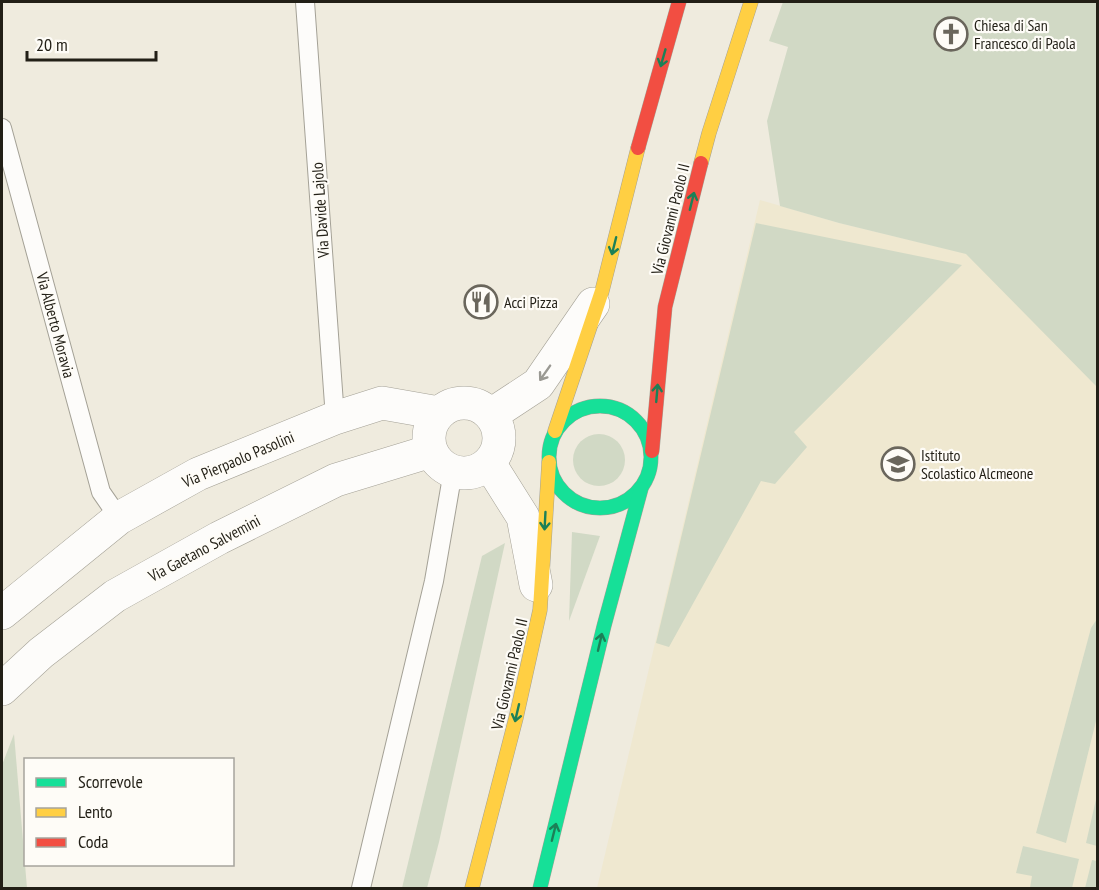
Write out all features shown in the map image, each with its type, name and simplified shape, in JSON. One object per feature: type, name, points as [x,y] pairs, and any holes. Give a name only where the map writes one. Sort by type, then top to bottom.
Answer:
[{"type":"street","points":[[555,431],[565,419],[579,410],[594,405],[610,406],[626,412],[638,422],[647,435],[652,451],[648,478],[641,489],[628,501],[612,507],[595,508],[578,504],[563,493],[554,479],[549,462],[549,445],[602,291],[646,117],[679,2]]},
{"type":"street","name":"Via Giovanni Paolo II","points":[[652,451],[665,307],[709,133],[751,2]]},
{"type":"street","points":[[491,415],[538,384],[602,291]]},
{"type":"street","name":"Via Pierpaolo Pasolini","points":[[2,614],[119,518],[198,474],[335,418],[382,403],[439,413]]},
{"type":"street","points":[[471,403],[491,415],[496,424],[499,443],[489,462],[472,472],[442,461],[428,441],[433,421],[449,406],[471,403]]},
{"type":"street","name":"Via Gaetano Salvemini","points":[[2,689],[41,652],[115,596],[208,544],[336,480],[442,461]]},
{"type":"street","points":[[489,462],[523,517],[540,610]]},
{"type":"street","name":"Via Giovanni Paolo II","points":[[472,888],[516,718],[540,610],[549,462]]},
{"type":"street","points":[[540,888],[604,626],[641,489]]},
{"type":"lane","name":"Via Davide Lajolo","points":[[305,2],[335,418]]},
{"type":"lane","name":"Via Alberto Moravia","points":[[2,128],[102,492],[119,518]]},
{"type":"lane","points":[[362,888],[434,581],[442,461]]},
{"type":"shaded area","name":"Istituto Scolastico Alcmeone","points":[[760,200],[839,223],[1097,285],[1097,888],[597,888]]},
{"type":"green space","points":[[783,2],[1097,2],[1097,387],[966,254],[780,206],[767,121],[788,47],[769,41]]},
{"type":"green space","points":[[756,223],[962,265],[794,432],[807,447],[775,484],[761,481],[669,647],[656,643]]},
{"type":"green space","points":[[599,434],[613,438],[621,446],[625,460],[621,474],[613,482],[599,486],[585,482],[577,474],[573,460],[577,446],[585,438]]},
{"type":"green space","points":[[572,532],[600,536],[569,621]]},
{"type":"green space","points":[[505,543],[427,888],[402,888],[482,556]]},
{"type":"green space","points":[[1097,619],[1097,717],[1066,843],[1036,833],[1091,628]]},
{"type":"green space","points":[[14,734],[27,888],[2,888],[2,765]]},
{"type":"green space","points":[[1097,795],[1097,846],[1086,843]]},
{"type":"green space","points":[[1023,846],[1079,859],[1072,888],[1030,888],[1032,876],[1016,873]]},
{"type":"green space","points":[[1092,860],[1097,861],[1097,888],[1085,888]]},
{"type":"traffic: fast","points":[[600,406],[629,414],[643,428],[651,457],[643,486],[629,500],[600,508],[571,500],[557,486],[549,457],[557,428],[571,414],[600,406]]},
{"type":"traffic: fast","points":[[540,888],[604,626],[641,489]]},
{"type":"traffic: slow","points":[[701,163],[751,2]]},
{"type":"traffic: slow","points":[[555,431],[602,291],[638,148]]},
{"type":"traffic: slow","points":[[472,888],[516,718],[540,610],[549,462]]},
{"type":"traffic: jam","points":[[638,148],[679,2]]},
{"type":"traffic: jam","points":[[652,451],[665,307],[701,163]]},
{"type":"place","name":"Chiesa di San Francesco di Paola","points":[[951,34]]},
{"type":"place","name":"Acci Pizza","points":[[481,302]]},
{"type":"place","name":"Istituto Scolastico Alcmeone","points":[[898,464]]}]
